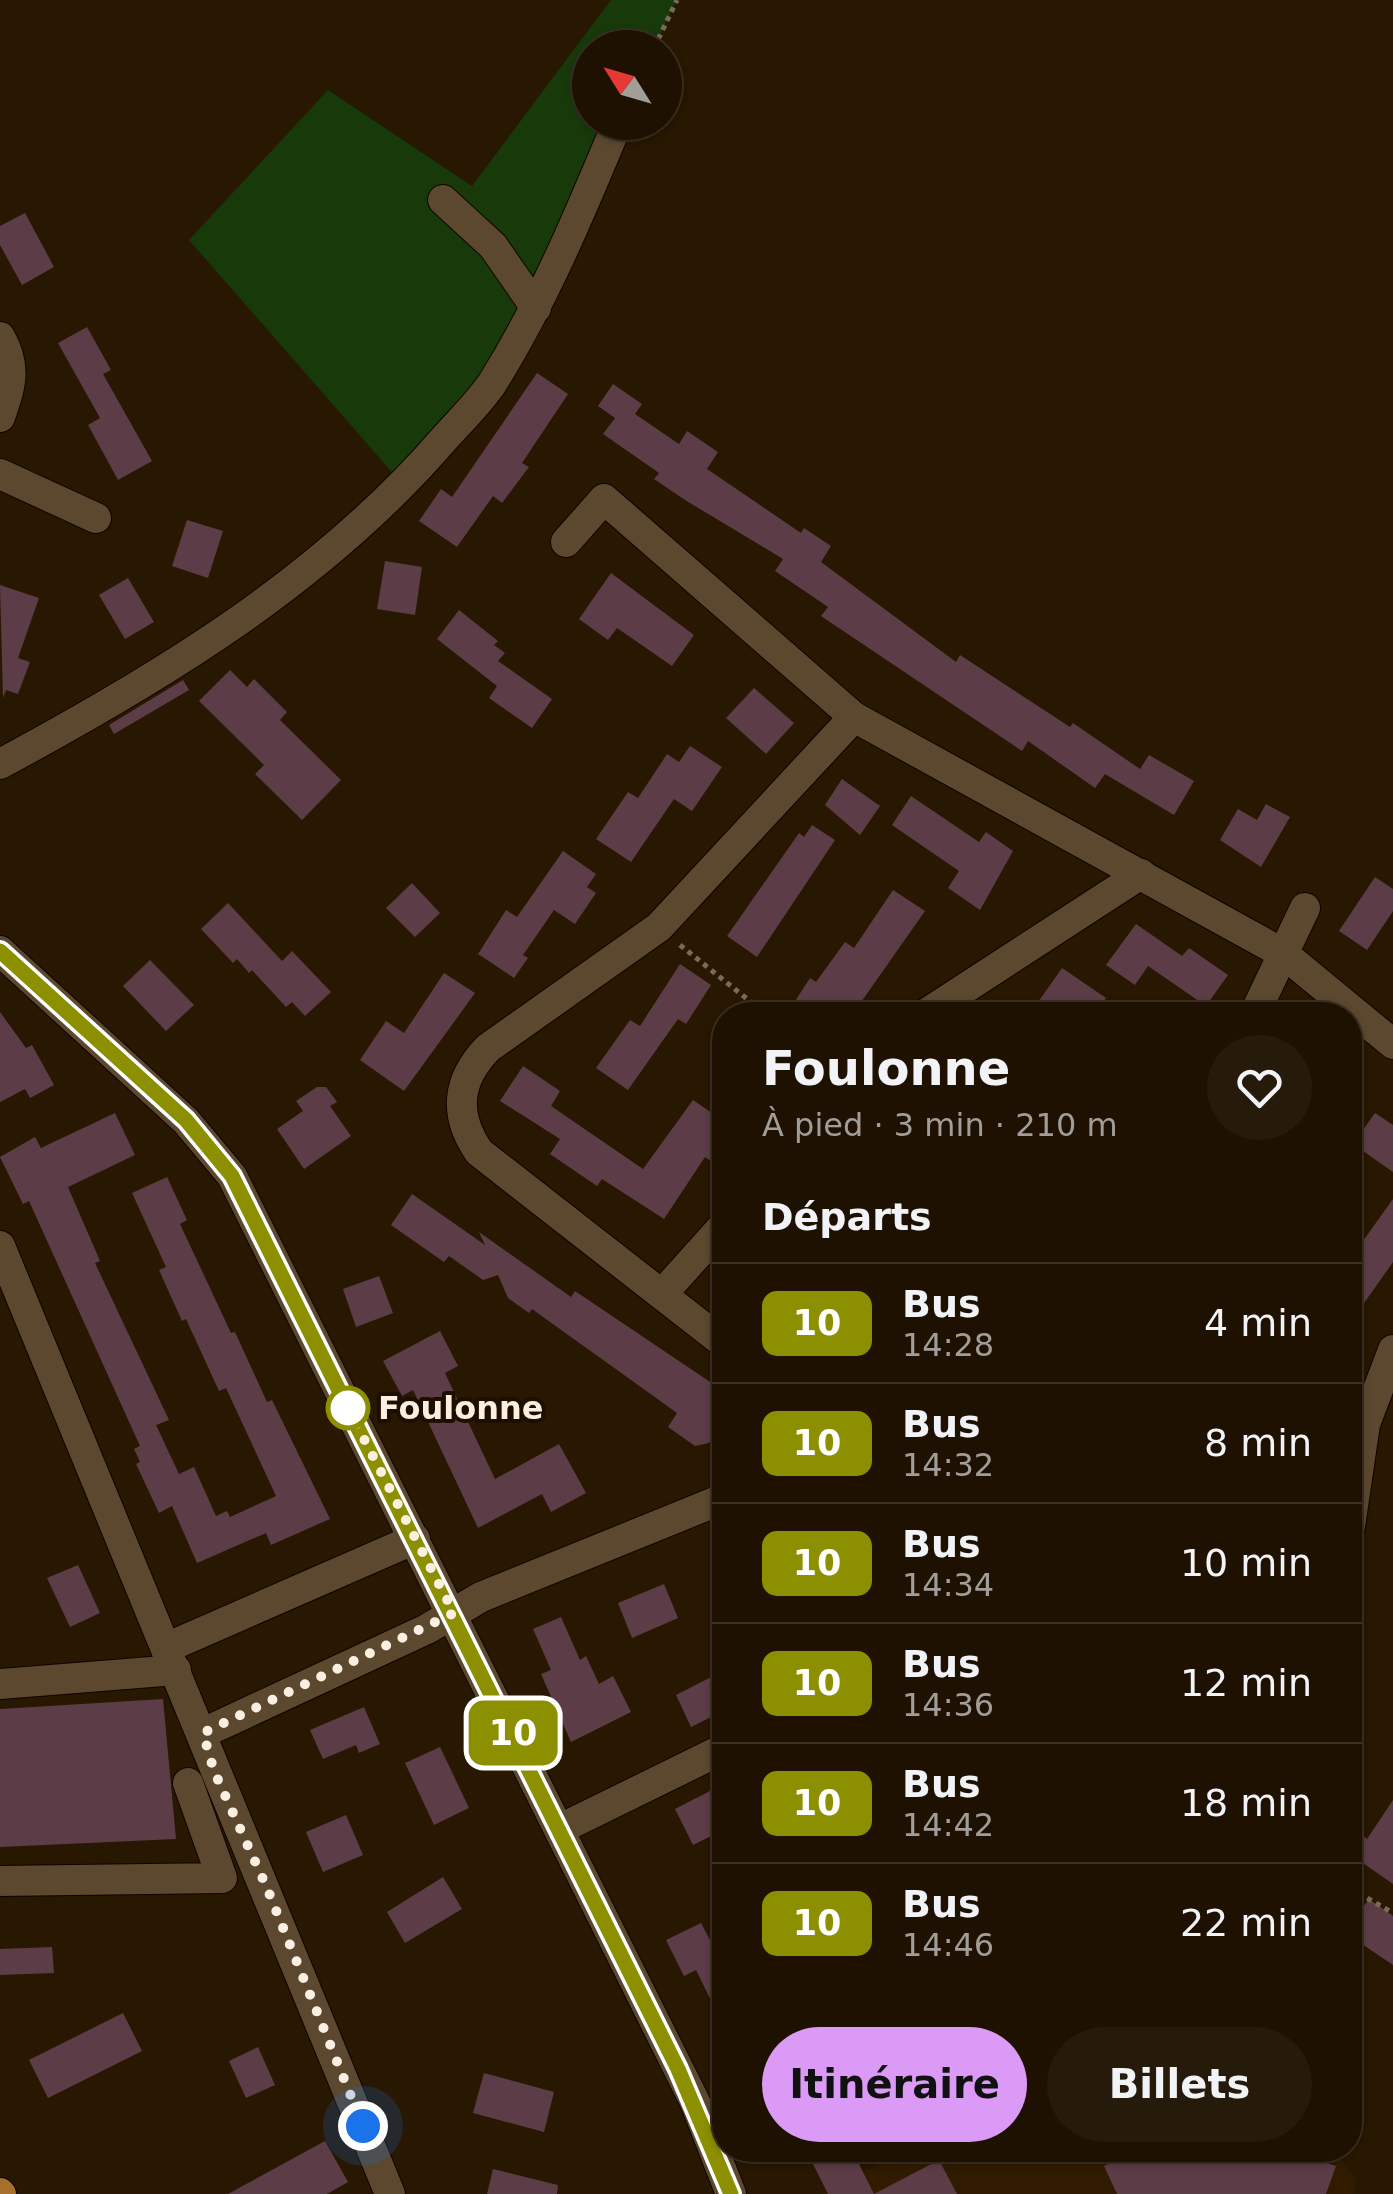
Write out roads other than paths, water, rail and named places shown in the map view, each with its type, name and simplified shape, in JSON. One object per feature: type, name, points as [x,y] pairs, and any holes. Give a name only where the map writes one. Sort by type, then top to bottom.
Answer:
[{"type":"street","points":[[0,764],[202,648],[302,576],[404,486],[490,386],[536,308],[610,140]]},
{"type":"street","points":[[443,200],[493,246],[536,308]]},
{"type":"street","points":[[0,336],[12,358],[12,380],[0,417]]},
{"type":"street","points":[[0,474],[96,518]]},
{"type":"street","points":[[566,542],[604,499],[854,717],[1284,954],[1342,1002]]},
{"type":"street","points":[[712,1333],[478,1152],[460,1114],[462,1086],[472,1064],[488,1048],[659,927],[854,717]]},
{"type":"street","points":[[944,1002],[1142,874]]},
{"type":"street","points":[[1260,1002],[1305,908]]},
{"type":"street","points":[[0,951],[186,1120],[232,1176],[454,1613],[694,2102],[712,2147]]},
{"type":"street","points":[[1362,1018],[1393,1044]]},
{"type":"street","points":[[662,1293],[712,1238]]},
{"type":"street","points":[[0,1246],[390,2194]]},
{"type":"street","points":[[1362,1439],[1393,1350]]},
{"type":"street","points":[[203,1733],[481,1597],[712,1503]]},
{"type":"street","points":[[0,1684],[171,1659],[415,1539]]},
{"type":"street","points":[[560,1829],[712,1754]]},
{"type":"street","points":[[0,1881],[222,1878],[188,1783]]},
{"type":"street","points":[[718,2162],[731,2194]]},
{"type":"place","name":"Foulonne","points":[[348,1408]]}]
